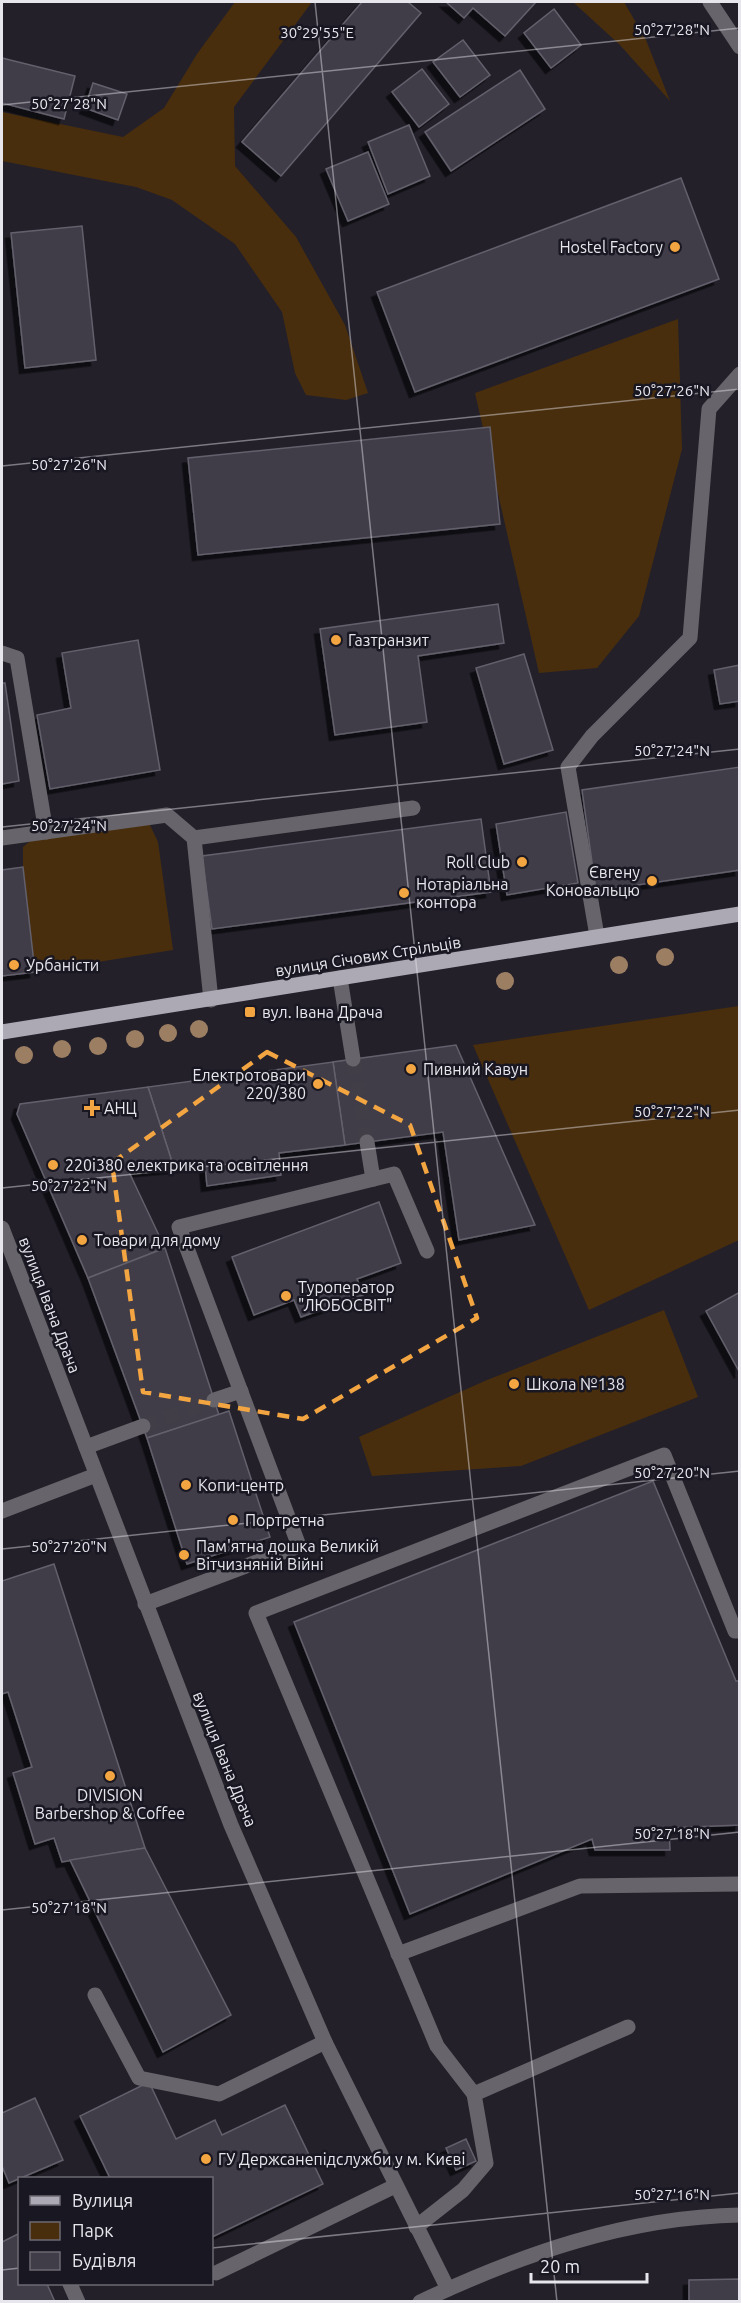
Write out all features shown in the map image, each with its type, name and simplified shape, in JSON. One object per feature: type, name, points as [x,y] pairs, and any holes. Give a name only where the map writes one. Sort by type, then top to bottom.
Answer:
[{"type":"main road","name":"вулиця Січових Стрільців","points":[[2,1032],[740,914]]},
{"type":"street","points":[[710,2],[740,47]]},
{"type":"street","points":[[597,936],[568,767],[592,736],[690,638],[709,409],[740,374]]},
{"type":"street","points":[[2,653],[17,658],[46,832]]},
{"type":"street","points":[[194,838],[413,808]]},
{"type":"street","points":[[2,838],[167,815],[194,838],[211,1000]]},
{"type":"street","points":[[340,978],[353,1059]]},
{"type":"street","points":[[367,1142],[373,1179]]},
{"type":"street","points":[[145,1604],[299,1546],[179,1227],[394,1174],[427,1251]]},
{"type":"street","name":"вулиця Івана Драча","points":[[2,1228],[231,1825],[325,2042],[448,2289]]},
{"type":"street","points":[[214,1400],[241,1391]]},
{"type":"street","points":[[86,1447],[142,1426]]},
{"type":"street","points":[[416,2227],[463,2190],[486,2163],[474,2094],[437,2046],[255,1613],[664,1455],[735,1631],[740,1631]]},
{"type":"street","points":[[2,1511],[96,1475]]},
{"type":"street","points":[[398,1954],[580,1886],[740,1884]]},
{"type":"street","points":[[95,1995],[139,2078],[219,2094],[325,2042]]},
{"type":"street","points":[[474,2094],[628,2027]]},
{"type":"street","points":[[216,2273],[395,2186]]},
{"type":"street","points":[[420,2301],[542,2250],[622,2228],[699,2216],[740,2215]]},
{"type":"street","points":[[71,2285],[78,2301]]},
{"type":"highlighted area","points":[[267,1052],[410,1125],[477,1318],[303,1419],[143,1392],[112,1163]]},
{"type":"green space","points":[[235,2],[312,2],[234,107],[235,166],[296,237],[345,325],[368,393],[346,400],[306,395],[295,373],[282,312],[235,244],[172,200],[136,187],[2,161],[2,112],[123,137],[164,108],[197,54]]},
{"type":"green space","points":[[573,2],[624,2],[646,40],[670,101],[620,45]]},
{"type":"green space","points":[[678,319],[682,449],[639,616],[597,668],[539,673],[475,393]]},
{"type":"green space","points":[[149,823],[158,842],[173,950],[35,972],[23,867],[23,847],[34,838]]},
{"type":"green space","points":[[739,1006],[739,1240],[589,1310],[473,1045]]},
{"type":"green space","points":[[664,1310],[698,1397],[521,1466],[372,1476],[359,1437],[487,1380]]},
{"type":"building","points":[[362,2],[408,2],[421,13],[281,176],[242,142]]},
{"type":"building","points":[[446,2],[536,2],[505,36],[473,8],[464,18]]},
{"type":"building","points":[[554,9],[581,45],[551,68],[524,33]]},
{"type":"building","points":[[463,40],[490,75],[460,97],[433,62]]},
{"type":"building","points":[[2,58],[75,76],[64,119],[2,103]]},
{"type":"building","points":[[422,69],[449,104],[419,127],[392,92]]},
{"type":"building","points":[[520,70],[545,109],[451,171],[425,132]]},
{"type":"building","points":[[93,83],[127,94],[118,120],[85,108]]},
{"type":"building","points":[[409,125],[430,176],[388,194],[368,142]]},
{"type":"building","points":[[368,152],[389,204],[348,221],[326,169]]},
{"type":"building","points":[[681,178],[719,279],[415,392],[377,292]]},
{"type":"building","points":[[82,226],[96,360],[25,368],[11,233]]},
{"type":"building","points":[[490,427],[500,524],[198,555],[188,458]]},
{"type":"building","points":[[498,604],[504,643],[418,656],[427,722],[335,735],[320,629]]},
{"type":"building","points":[[138,640],[160,770],[50,789],[37,715],[71,708],[62,653]]},
{"type":"building","points":[[524,654],[553,750],[504,764],[476,668]]},
{"type":"building","points":[[740,665],[740,701],[720,704],[714,670]]},
{"type":"building","points":[[2,683],[5,683],[19,781],[2,784]]},
{"type":"building","points":[[740,767],[740,870],[596,891],[582,790]]},
{"type":"building","points":[[566,812],[578,883],[507,895],[496,824]]},
{"type":"building","points":[[481,819],[491,892],[212,929],[202,856]]},
{"type":"building","points":[[23,867],[35,972],[2,976],[2,870]]},
{"type":"building","points":[[456,1045],[535,1225],[459,1240],[443,1132],[345,1145],[333,1062]]},
{"type":"building","points":[[333,1062],[345,1145],[279,1153],[281,1175],[207,1186],[205,1164],[174,1168],[148,1087]]},
{"type":"building","points":[[148,1087],[174,1168],[129,1172],[165,1248],[88,1278],[17,1114],[20,1104]]},
{"type":"building","points":[[379,1202],[401,1263],[357,1279],[363,1295],[301,1317],[294,1300],[254,1315],[232,1257]]},
{"type":"building","points":[[165,1248],[219,1415],[147,1438],[88,1278]]},
{"type":"building","points":[[740,1292],[740,1373],[706,1311]]},
{"type":"building","points":[[229,1411],[270,1537],[187,1564],[147,1438]]},
{"type":"building","points":[[653,1481],[736,1681],[740,1681],[740,1825],[669,1828],[670,1850],[595,1850],[592,1839],[410,1914],[294,1622]]},
{"type":"building","points":[[54,1564],[145,1848],[62,1862],[54,1838],[35,1844],[13,1773],[32,1767],[8,1692],[2,1694],[2,1581]]},
{"type":"building","points":[[145,1848],[231,2015],[163,2052],[70,1860]]},
{"type":"building","name":"ГУ Держсанепідслужби у м. Києві","points":[[149,2082],[176,2139],[215,2120],[222,2135],[285,2105],[323,2184],[213,2237],[213,2177],[110,2177],[80,2116]]},
{"type":"building","points":[[35,2098],[63,2160],[18,2177],[18,2179],[9,2183],[2,2166],[2,2113]]},
{"type":"building","points":[[466,2139],[476,2161],[456,2170],[446,2148]]},
{"type":"building","points":[[18,2234],[18,2285],[47,2285],[55,2302],[2,2302],[2,2242]]},
{"type":"building","points":[[740,2279],[740,2302],[689,2302],[689,2280]]},
{"type":"tunnel","points":[[353,1059],[367,1142]]},
{"type":"tunnel","points":[[143,1426],[214,1400]]},
{"type":"place","name":"Hostel Factory","points":[[675,247]]},
{"type":"place","name":"Газтранзит","points":[[336,640]]},
{"type":"place","name":"Roll Club","points":[[522,862]]},
{"type":"place","name":"Євгену Коновальцю","points":[[652,881]]},
{"type":"place","name":"Нотаріальна контора","points":[[404,893]]},
{"type":"place","name":"Урбаністи","points":[[14,965]]},
{"type":"place","name":"вул. Івана Драча","points":[[250,1012]]},
{"type":"place","name":"Пивний Кавун","points":[[411,1069]]},
{"type":"place","name":"Електротовари 220/380","points":[[318,1084]]},
{"type":"place","name":"АНЦ","points":[[92,1108]]},
{"type":"place","name":"220і380 електрика та освітлення","points":[[53,1165]]},
{"type":"place","name":"Товари для дому","points":[[82,1240]]},
{"type":"place","name":"Туроператор \"ЛЮБОСВІТ\"","points":[[286,1296]]},
{"type":"place","name":"Школа №138","points":[[514,1384]]},
{"type":"place","name":"Копи-центр","points":[[186,1485]]},
{"type":"place","name":"Портретна","points":[[233,1520]]},
{"type":"place","name":"Пам'ятна дошка Великій Вітчизняній Війні","points":[[184,1555]]},
{"type":"place","name":"DIVISION Barbershop & Coffee","points":[[110,1776]]},
{"type":"place","name":"ГУ Держсанепідслужби у м. Києві","points":[[206,2159]]}]
